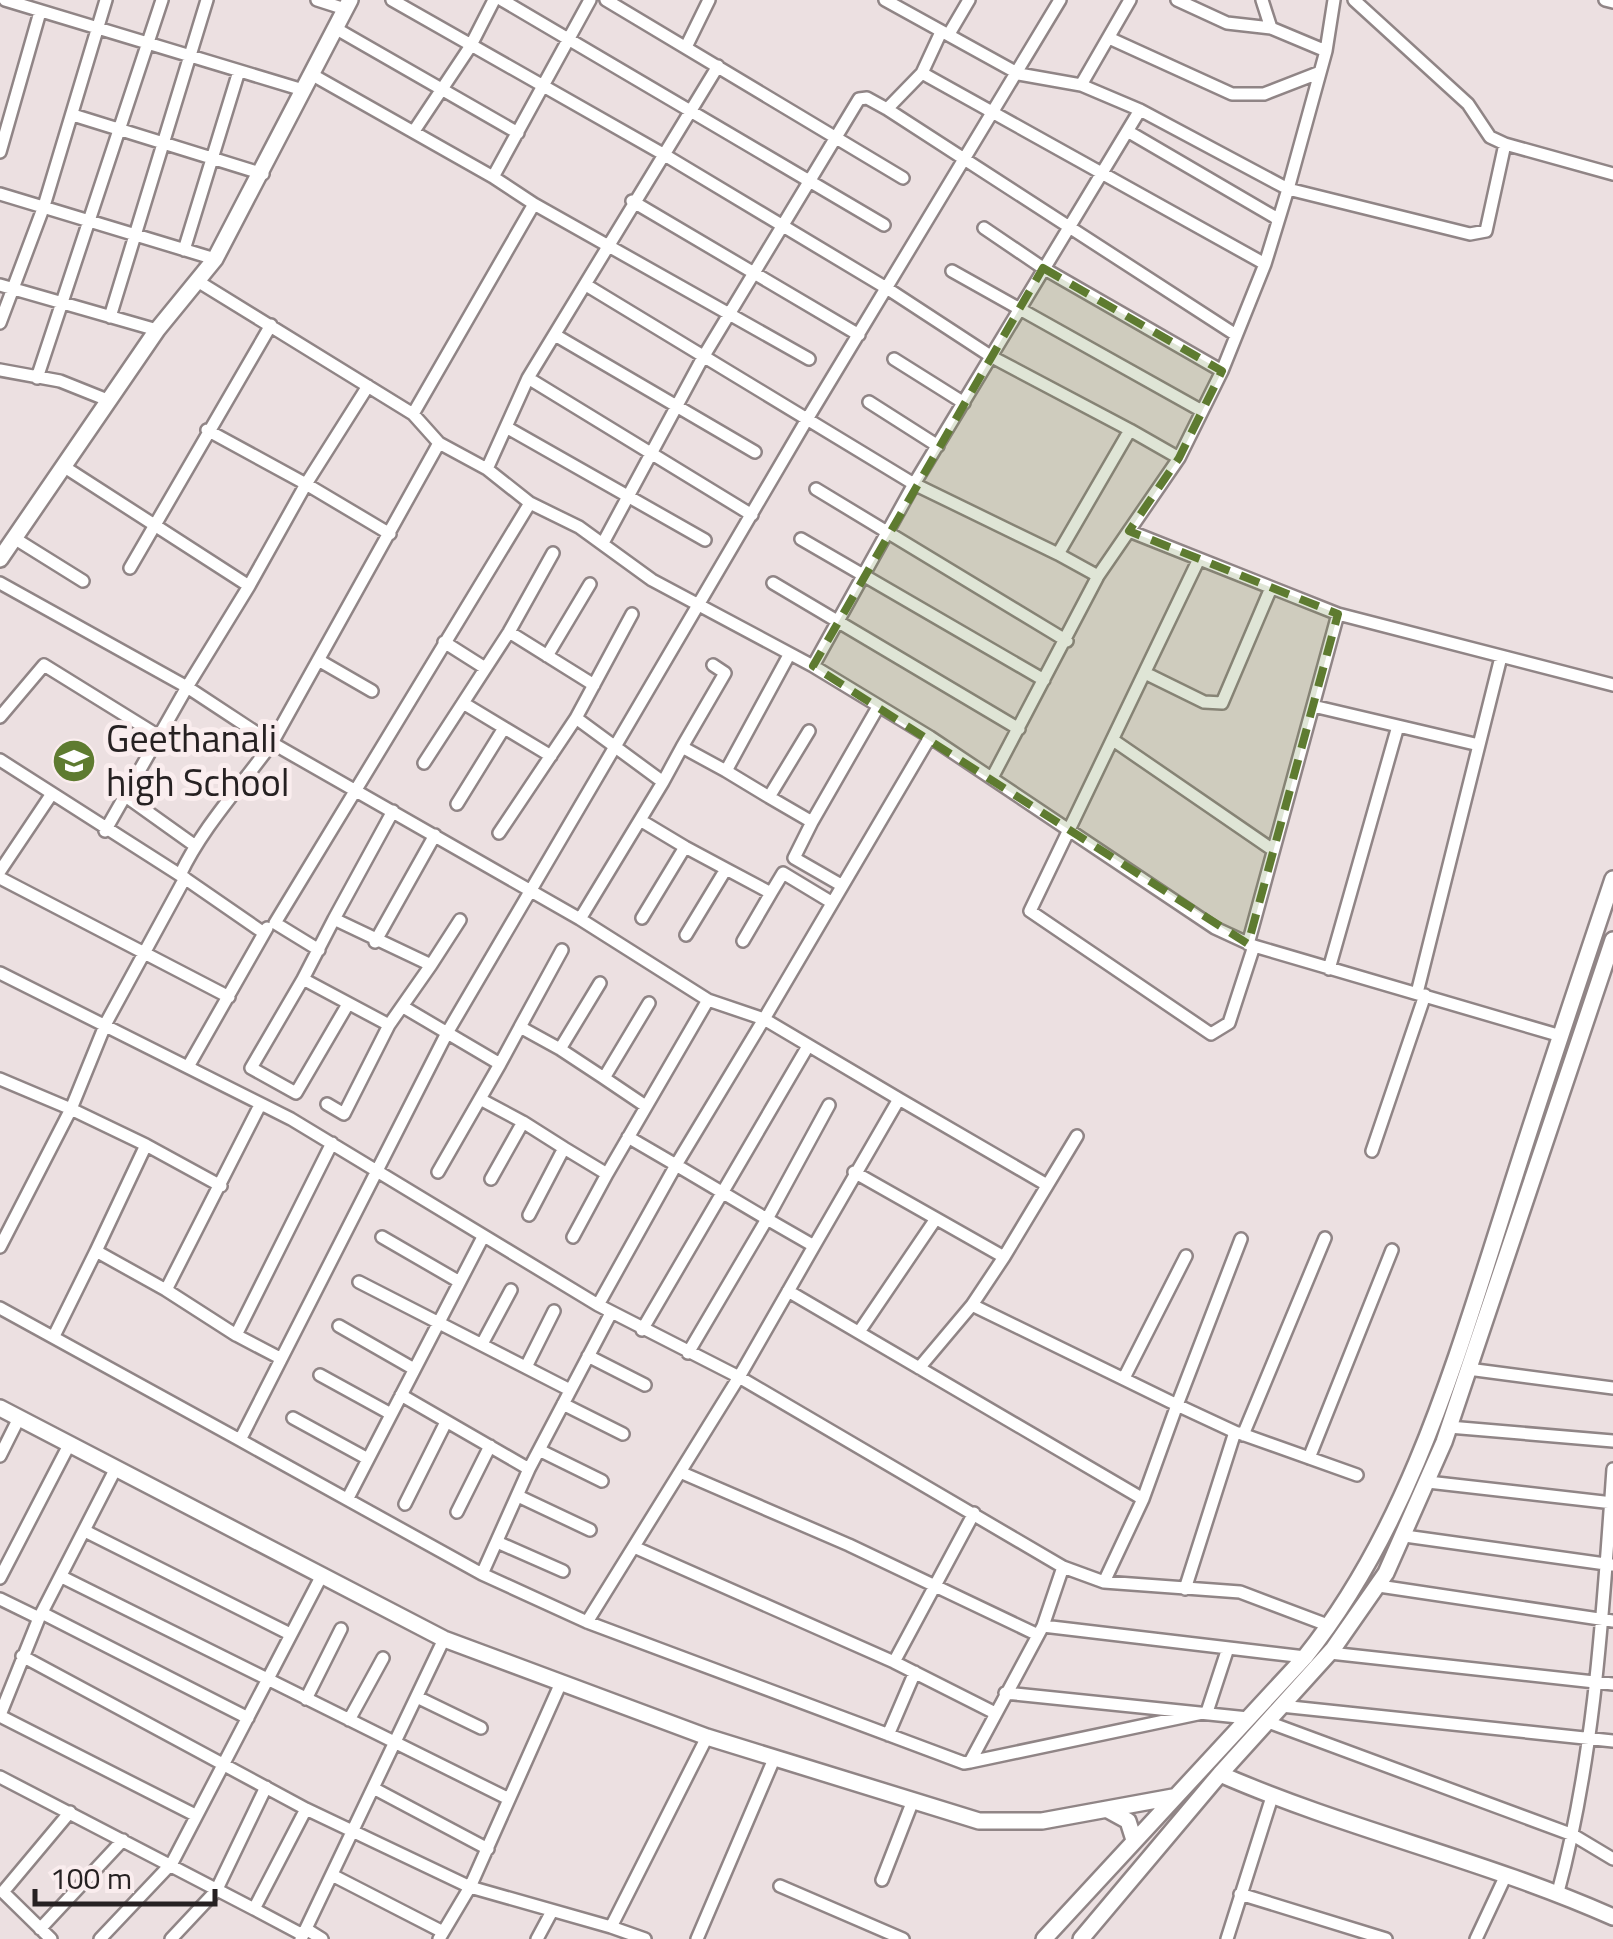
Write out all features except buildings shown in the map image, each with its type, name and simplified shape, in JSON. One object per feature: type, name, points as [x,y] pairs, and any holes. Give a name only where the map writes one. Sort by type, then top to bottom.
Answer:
[{"type":"street","points":[[4,0],[303,90]]},
{"type":"street","points":[[0,323],[6,287],[44,206],[106,0]]},
{"type":"street","points":[[37,378],[162,0]]},
{"type":"street","points":[[110,317],[167,142],[207,0]]},
{"type":"street","points":[[1,555],[157,330],[215,260],[263,174],[347,5],[320,0]]},
{"type":"street","points":[[392,0],[663,154],[888,289],[992,358],[1179,458]]},
{"type":"street","points":[[414,131],[470,47],[494,0]]},
{"type":"street","points":[[502,0],[884,225]]},
{"type":"street","points":[[493,177],[547,86],[590,0]]},
{"type":"street","points":[[606,0],[903,178]]},
{"type":"street","points":[[686,47],[709,0]]},
{"type":"street","points":[[887,109],[922,73],[969,0]]},
{"type":"street","points":[[240,1440],[447,1033],[618,748],[806,421],[1019,74],[1060,0]]},
{"type":"street","points":[[1082,85],[1130,0]]},
{"type":"street","points":[[1178,0],[1228,23],[1271,28],[1326,52]]},
{"type":"street","points":[[1262,0],[1271,28]]},
{"type":"street","points":[[992,776],[1067,641],[1098,576],[1179,458],[1222,371],[1265,264],[1288,189],[1326,52],[1334,0]]},
{"type":"street","points":[[1354,0],[1468,104],[1490,137],[1613,174]]},
{"type":"street","points":[[1604,0],[1613,2]]},
{"type":"street","points":[[892,2],[1019,74],[1082,85],[1140,110],[1288,189],[1332,203],[1480,234],[1486,231],[1505,144]]},
{"type":"street","points":[[0,152],[6,96],[40,12]]},
{"type":"street","points":[[335,28],[518,133]]},
{"type":"street","points":[[1109,38],[1232,94],[1264,94],[1318,73]]},
{"type":"street","points":[[487,469],[528,378],[586,286],[632,200],[718,66]]},
{"type":"street","points":[[184,250],[239,71]]},
{"type":"street","points":[[922,73],[1265,264]]},
{"type":"street","points":[[311,74],[809,359]]},
{"type":"street","points":[[603,543],[702,359],[862,96],[1069,224],[1236,335]]},
{"type":"street","points":[[813,666],[914,484],[1140,110]]},
{"type":"street","points":[[73,115],[263,174]]},
{"type":"street","points":[[1129,132],[1278,219]]},
{"type":"street","points":[[0,194],[215,260]]},
{"type":"street","points":[[632,200],[859,335]]},
{"type":"street","points":[[412,414],[534,204]]},
{"type":"street","points":[[984,228],[1043,268],[1222,371]]},
{"type":"street","points":[[952,271],[1202,411]]},
{"type":"street","points":[[199,282],[412,414],[438,443],[487,469],[530,503],[603,543],[652,580],[813,666],[930,736],[1215,928],[1251,945],[1561,1036]]},
{"type":"street","points":[[586,286],[914,484],[1098,576]]},
{"type":"street","points":[[6,287],[157,330]]},
{"type":"street","points":[[130,568],[271,325]]},
{"type":"street","points":[[555,335],[755,452]]},
{"type":"street","points":[[894,359],[964,403]]},
{"type":"street","points":[[0,370],[60,381],[110,401]]},
{"type":"street","points":[[528,378],[752,515]]},
{"type":"street","points":[[105,831],[157,735],[368,386]]},
{"type":"street","points":[[869,402],[938,446]]},
{"type":"street","points":[[506,427],[705,540]]},
{"type":"street","points":[[207,430],[390,534]]},
{"type":"street","points":[[1058,554],[1130,430]]},
{"type":"street","points":[[0,1247],[71,1109],[106,1024],[194,845],[272,742],[438,443]]},
{"type":"street","points":[[63,466],[249,586]]},
{"type":"street","points":[[816,489],[1067,641]]},
{"type":"street","points":[[189,1065],[229,997],[261,931],[274,923],[530,503]]},
{"type":"street","points":[[1129,531],[1338,614],[1613,686]]},
{"type":"street","points":[[14,538],[83,581]]},
{"type":"street","points":[[801,539],[1044,680]]},
{"type":"street","points":[[424,763],[509,632],[554,553]]},
{"type":"street","points":[[1198,560],[1030,914],[1208,1033],[1222,1031],[1228,1023],[1338,614]]},
{"type":"street","points":[[0,583],[187,687],[272,742],[532,889],[708,1000],[764,1018],[1048,1185]]},
{"type":"street","points":[[773,583],[1018,729]]},
{"type":"street","points":[[547,656],[590,584]]},
{"type":"street","points":[[1145,674],[1204,702],[1222,703],[1271,588]]},
{"type":"street","points":[[500,834],[576,718],[632,614]]},
{"type":"street","points":[[509,632],[594,685]]},
{"type":"street","points":[[444,642],[485,668]]},
{"type":"street","points":[[726,771],[789,655]]},
{"type":"street","points":[[1372,1151],[1421,994],[1501,658]]},
{"type":"street","points":[[320,661],[372,691]]},
{"type":"street","points":[[0,717],[44,665],[157,735]]},
{"type":"street","points":[[580,920],[725,673],[712,665]]},
{"type":"street","points":[[463,703],[550,756]]},
{"type":"street","points":[[1313,706],[1478,745]]},
{"type":"street","points":[[841,885],[794,858],[878,707]]},
{"type":"street","points":[[576,718],[663,782]]},
{"type":"street","points":[[1329,969],[1398,726]]},
{"type":"street","points":[[457,804],[504,728]]},
{"type":"street","points":[[769,797],[809,731]]},
{"type":"street","points":[[598,1305],[930,736]]},
{"type":"street","points":[[1112,740],[1273,850]]},
{"type":"street","points":[[682,746],[812,822]]},
{"type":"street","points":[[0,760],[261,931]]},
{"type":"street","points":[[51,795],[0,875],[229,997]]},
{"type":"street","points":[[124,795],[194,845]]},
{"type":"street","points":[[348,1004],[296,1093],[250,1068],[304,979],[393,811]]},
{"type":"street","points":[[640,820],[772,893]]},
{"type":"street","points":[[376,942],[435,835]]},
{"type":"street","points":[[642,918],[686,847]]},
{"type":"street","points":[[686,935],[726,869]]},
{"type":"street","points":[[744,941],[784,873],[831,902]]},
{"type":"street","points":[[1044,1939],[1330,1626],[1400,1504],[1452,1366],[1613,878]]},
{"type":"street","points":[[334,919],[431,965]]},
{"type":"street","points":[[327,1104],[344,1114],[389,1025],[405,1008],[460,920]]},
{"type":"street","points":[[274,923],[319,950]]},
{"type":"street","points":[[1082,1939],[1220,1774],[1330,1653],[1378,1586],[1405,1536],[1449,1427],[1613,940]]},
{"type":"street","points":[[438,1172],[562,950]]},
{"type":"street","points":[[0,973],[189,1065],[332,1143],[611,1313],[738,1377],[1063,1567],[1104,1582],[1240,1592],[1330,1626]]},
{"type":"street","points":[[304,979],[389,1025]]},
{"type":"street","points":[[560,1049],[600,983]]},
{"type":"street","points":[[573,1237],[644,1105],[708,1000]]},
{"type":"street","points":[[604,1078],[648,1003]]},
{"type":"street","points":[[405,1008],[500,1064]]},
{"type":"street","points":[[520,1026],[644,1105]]},
{"type":"street","points":[[642,1330],[808,1046]]},
{"type":"street","points":[[0,1079],[146,1144],[221,1186]]},
{"type":"street","points":[[480,1098],[606,1174]]},
{"type":"street","points":[[588,1622],[738,1377],[899,1099]]},
{"type":"street","points":[[166,1290],[260,1104]]},
{"type":"street","points":[[688,1353],[830,1105]]},
{"type":"street","points":[[491,1179],[523,1122]]},
{"type":"street","points":[[920,1368],[972,1305],[1077,1136]]},
{"type":"street","points":[[628,1138],[814,1246]]},
{"type":"street","points":[[236,1334],[332,1143]]},
{"type":"street","points":[[54,1336],[146,1144]]},
{"type":"street","points":[[529,1215],[564,1148]]},
{"type":"street","points":[[854,1172],[1004,1257]]},
{"type":"street","points":[[859,1332],[934,1220]]},
{"type":"street","points":[[382,1237],[458,1281]]},
{"type":"street","points":[[348,1498],[483,1237]]},
{"type":"street","points":[[1185,1589],[1239,1433],[1324,1238]]},
{"type":"street","points":[[1104,1582],[1144,1499],[1241,1239]]},
{"type":"street","points":[[1309,1458],[1392,1250]]},
{"type":"street","points":[[96,1251],[280,1358]]},
{"type":"street","points":[[1124,1378],[1186,1256]]},
{"type":"street","points":[[359,1282],[570,1390]]},
{"type":"street","points":[[482,1344],[511,1290]]},
{"type":"street","points":[[788,1292],[1144,1499]]},
{"type":"street","points":[[972,1305],[1239,1433],[1357,1475]]},
{"type":"street","points":[[0,1308],[482,1574],[588,1622],[888,1735],[970,1762],[1207,1712]]},
{"type":"street","points":[[526,1367],[554,1310]]},
{"type":"street","points":[[482,1574],[528,1469],[611,1313]]},
{"type":"street","points":[[339,1326],[414,1369]]},
{"type":"street","points":[[588,1356],[645,1385]]},
{"type":"street","points":[[1468,1369],[1613,1388]]},
{"type":"street","points":[[320,1375],[391,1414]]},
{"type":"street","points":[[401,1395],[528,1469]]},
{"type":"street","points":[[563,1404],[623,1434]]},
{"type":"street","points":[[0,1408],[444,1639],[707,1737],[957,1818],[1005,1823],[1172,1798]]},
{"type":"street","points":[[0,1456],[18,1418]]},
{"type":"street","points":[[292,1418],[368,1459]]},
{"type":"street","points":[[405,1504],[446,1422]]},
{"type":"street","points":[[1449,1427],[1613,1441]]},
{"type":"street","points":[[0,1578],[4,1563],[69,1445]]},
{"type":"street","points":[[457,1512],[490,1446]]},
{"type":"street","points":[[539,1450],[602,1481]]},
{"type":"street","points":[[1558,1892],[1573,1835],[1588,1739],[1608,1565],[1613,1469]]},
{"type":"street","points":[[116,1470],[22,1656],[0,1716],[195,1815]]},
{"type":"street","points":[[680,1472],[849,1545],[932,1589],[1040,1630],[1304,1657]]},
{"type":"street","points":[[1428,1482],[1612,1503]]},
{"type":"street","points":[[518,1496],[590,1530]]},
{"type":"street","points":[[894,1662],[974,1513]]},
{"type":"street","points":[[86,1531],[290,1634]]},
{"type":"street","points":[[1405,1536],[1608,1565]]},
{"type":"street","points":[[497,1542],[564,1570]]},
{"type":"street","points":[[634,1547],[894,1662],[994,1713]]},
{"type":"street","points":[[970,1762],[1040,1630],[1063,1567]]},
{"type":"street","points":[[100,1939],[172,1864],[321,1576]]},
{"type":"street","points":[[62,1577],[509,1799]]},
{"type":"street","points":[[1378,1586],[1613,1621]]},
{"type":"street","points":[[0,1599],[248,1718]]},
{"type":"street","points":[[306,1699],[341,1628]]},
{"type":"street","points":[[303,1935],[444,1639]]},
{"type":"street","points":[[1207,1712],[1228,1648]]},
{"type":"street","points":[[1330,1653],[1613,1684]]},
{"type":"street","points":[[22,1656],[306,1809],[470,1886],[645,1939]]},
{"type":"street","points":[[349,1720],[383,1658]]},
{"type":"street","points":[[888,1735],[915,1672]]},
{"type":"street","points":[[332,1875],[441,1936],[470,1886],[560,1685]]},
{"type":"street","points":[[1004,1692],[1248,1718]]},
{"type":"street","points":[[419,1698],[481,1728]]},
{"type":"street","points":[[1282,1706],[1613,1741]]},
{"type":"street","points":[[1268,1722],[1573,1835],[1613,1859]]},
{"type":"street","points":[[611,1927],[707,1737]]},
{"type":"street","points":[[698,1939],[774,1758]]},
{"type":"street","points":[[1204,1763],[1272,1796],[1558,1892],[1613,1917]]},
{"type":"street","points":[[0,1778],[303,1935],[322,1939]]},
{"type":"street","points":[[171,1939],[216,1891],[266,1788]]},
{"type":"street","points":[[375,1788],[488,1848]]},
{"type":"street","points":[[1227,1939],[1272,1796]]},
{"type":"street","points":[[882,1880],[912,1804]]},
{"type":"street","points":[[254,1909],[306,1809]]},
{"type":"street","points":[[1108,1810],[1128,1821],[1134,1840]]},
{"type":"street","points":[[51,1939],[1,1892],[70,1812]]},
{"type":"street","points":[[40,1929],[123,1840]]},
{"type":"street","points":[[1476,1939],[1506,1875]]},
{"type":"street","points":[[780,1886],[903,1939]]},
{"type":"street","points":[[1240,1894],[1386,1939]]},
{"type":"street","points":[[537,1939],[551,1913]]},
{"type":"highlighted area","points":[[1043,268],[1222,371],[1179,458],[1129,531],[1338,614],[1248,944],[813,666]]},
{"type":"place","name":"Geethanali high School","points":[[74,761]]}]
